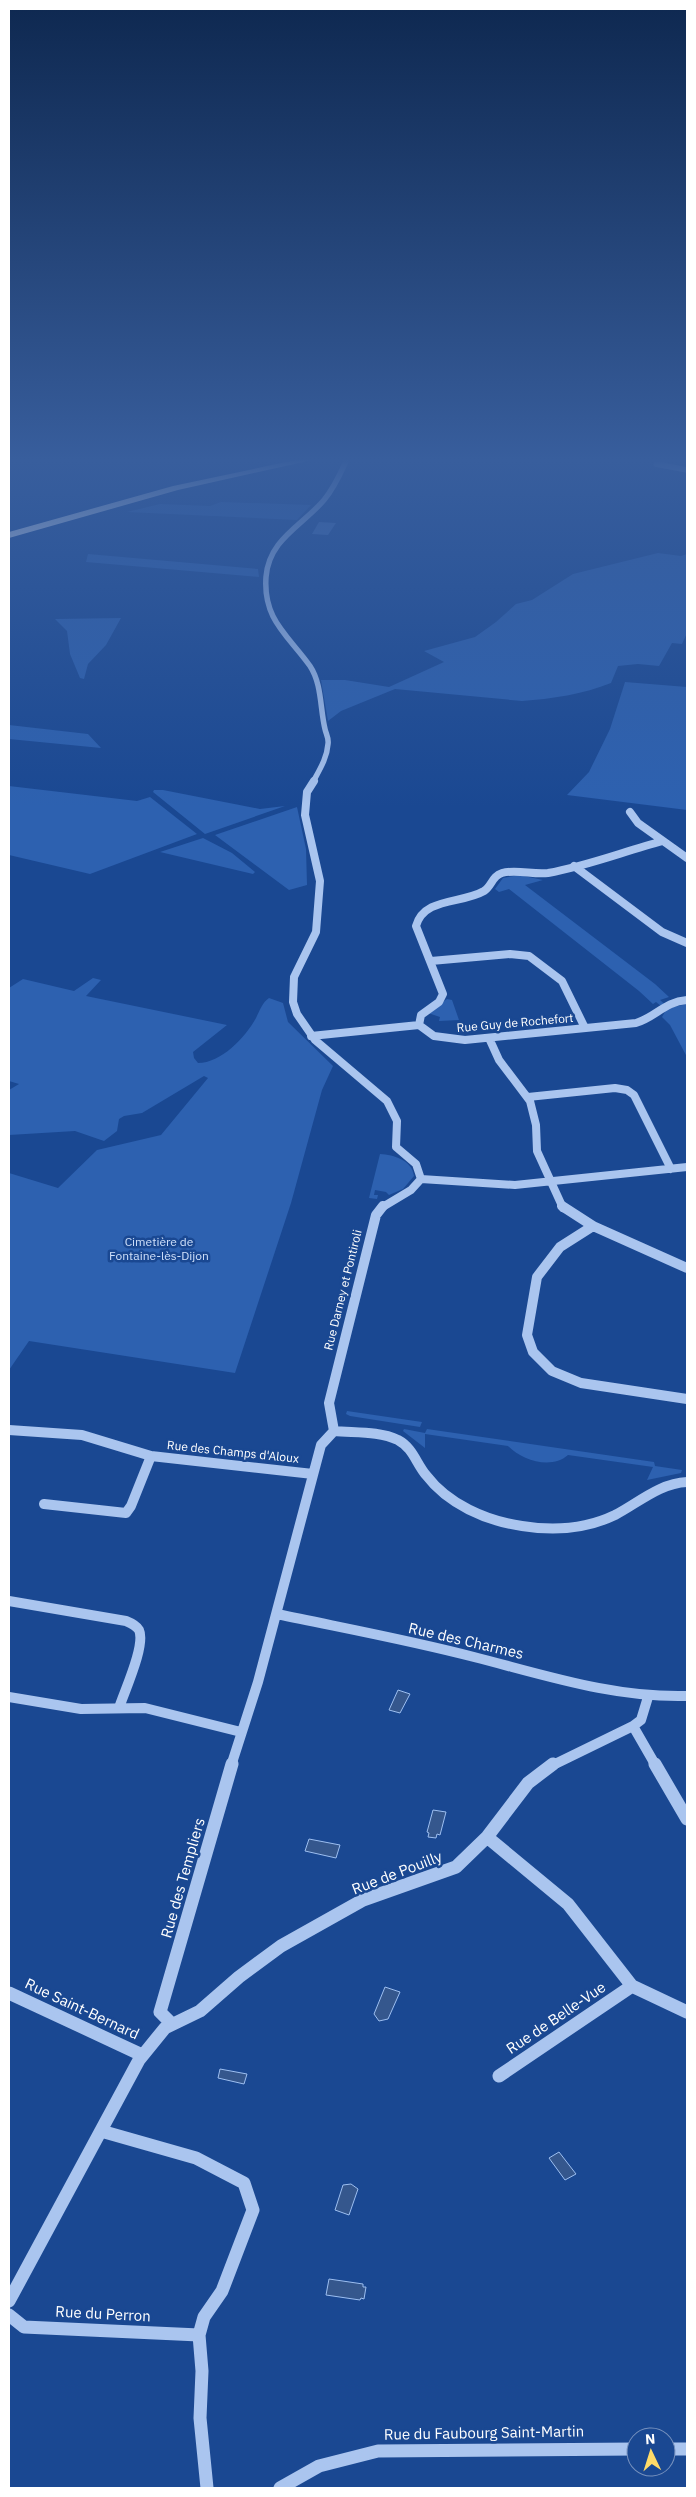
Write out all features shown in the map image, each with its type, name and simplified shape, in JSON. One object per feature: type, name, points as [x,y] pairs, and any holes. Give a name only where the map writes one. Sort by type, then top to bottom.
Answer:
[{"type":"street","points":[[267,574],[269,611],[274,621],[311,668],[317,681],[325,729],[329,741],[325,761],[307,792],[305,814],[319,872],[316,932],[296,971],[293,986],[297,1014],[311,1036],[388,1101],[397,1121],[396,1147],[416,1164],[421,1172],[421,1178],[501,1185],[550,1182],[687,1167]]},
{"type":"street","points":[[630,812],[638,823],[687,858]]},
{"type":"street","points":[[311,1036],[419,1025],[421,1015],[443,996],[416,926],[418,916],[425,910],[484,892],[490,887],[494,878],[504,872],[547,874],[663,841]]},
{"type":"street","points":[[574,866],[662,932],[687,943]]},
{"type":"street","points":[[431,961],[510,954],[529,956],[562,981],[585,1028]]},
{"type":"street","name":"Rue Guy de Rochefort","points":[[419,1025],[430,1034],[446,1039],[489,1038],[640,1022],[651,1017],[662,1005],[687,1000]]},
{"type":"street","points":[[489,1038],[499,1060],[528,1097],[535,1116],[537,1151],[562,1207],[593,1226],[687,1268]]},
{"type":"street","points":[[528,1097],[615,1088],[628,1090],[634,1095],[671,1169]]},
{"type":"street","name":"Rue Darney et Pontiroli","points":[[334,1431],[329,1403],[376,1215],[384,1203],[412,1190],[421,1178]]},
{"type":"street","points":[[593,1226],[560,1247],[537,1277],[527,1335],[533,1352],[552,1371],[581,1383],[687,1399]]},
{"type":"street","name":"Rue des Champs d'Aloux","points":[[9,1430],[82,1435],[151,1456],[313,1474]]},
{"type":"street","points":[[334,1431],[388,1437],[403,1444],[413,1453],[426,1476],[458,1504],[485,1516],[522,1526],[578,1527],[604,1520],[629,1509],[661,1487],[673,1482],[687,1482]]},
{"type":"street","name":"Rue des Templiers","points":[[171,2023],[160,2012],[241,1732],[278,1614],[321,1445],[334,1431]]},
{"type":"street","name":"Rue des Champs d'Aloux","points":[[44,1504],[126,1513],[129,1510],[151,1456]]},
{"type":"street","points":[[9,1601],[126,1621],[135,1625],[140,1631],[141,1645],[119,1708]]},
{"type":"street","name":"Rue des Charmes","points":[[278,1614],[457,1653],[610,1691],[648,1697]]},
{"type":"street","points":[[687,1696],[648,1697],[641,1720],[633,1726],[687,1819]]},
{"type":"street","points":[[9,1697],[81,1709],[145,1708],[241,1732]]},
{"type":"street","name":"Rue de Pouilly","points":[[171,2023],[200,2010],[239,1977],[281,1946],[319,1923],[364,1900],[456,1867],[487,1837],[528,1783],[555,1763],[633,1726]]},
{"type":"street","points":[[487,1837],[568,1904],[632,1986],[687,2012]]},
{"type":"street","name":"Rue de Belle-Vue","points":[[498,2076],[632,1986]]},
{"type":"street","name":"Rue Saint-Bernard","points":[[9,1993],[142,2055]]},
{"type":"street","points":[[9,2301],[142,2055],[158,2035],[171,2023]]},
{"type":"street","points":[[101,2131],[196,2158],[244,2182],[253,2210],[222,2291],[204,2317],[199,2335],[202,2371],[200,2418],[208,2488]]},
{"type":"street","name":"Rue du Perron","points":[[9,2315],[24,2327],[199,2335]]},
{"type":"street","name":"Rue du Faubourg Saint-Martin","points":[[280,2488],[319,2466],[378,2451],[626,2449]]},
{"type":"green space","points":[[219,574],[259,574],[259,577]]},
{"type":"green space","points":[[573,574],[687,574],[687,633],[682,644],[672,643],[659,666],[638,664],[618,666],[611,683],[579,693],[522,701],[395,689],[341,711],[328,721],[321,680],[345,680],[389,687],[444,662],[424,651],[475,637],[516,604],[532,600]]},
{"type":"green space","points":[[121,618],[106,645],[88,664],[84,679],[80,678],[70,654],[67,631],[55,619]]},
{"type":"green space","points":[[625,682],[687,687],[687,810],[567,795],[589,772],[610,729]]},
{"type":"green space","points":[[9,725],[88,734],[101,748],[9,739]]},
{"type":"green space","points":[[9,786],[137,801],[150,797],[197,834],[90,874],[9,855]]},
{"type":"green space","points":[[154,790],[163,790],[260,809],[285,806],[205,834],[153,792]]},
{"type":"green space","points":[[297,807],[306,849],[307,885],[289,890],[215,835]]},
{"type":"green space","points":[[203,838],[232,853],[255,872],[253,874],[160,852]]},
{"type":"green space","points":[[519,875],[543,880],[525,885],[655,984],[669,997],[660,1000],[669,1008],[687,1004],[687,1057],[670,1025],[662,1017],[666,1010],[656,1002],[653,1004],[509,889],[499,892],[495,889],[503,878]]},
{"type":"green space","name":"Cimetière de Fontaine-lès-Dijon","points":[[93,978],[101,980],[86,996],[227,1025],[193,1052],[194,1058],[198,1063],[215,1059],[232,1048],[246,1033],[263,1004],[269,998],[283,1003],[288,1022],[333,1066],[322,1090],[291,1203],[235,1373],[29,1341],[9,1370],[9,1173],[58,1188],[97,1150],[161,1135],[208,1078],[204,1076],[142,1113],[124,1116],[119,1119],[117,1131],[104,1141],[75,1131],[9,1135],[9,1090],[19,1084],[9,1081],[9,988],[23,979],[74,991]]},
{"type":"green space","points":[[447,999],[452,1000],[459,1020],[439,1021],[440,1017],[428,1013]]},
{"type":"green space","points":[[380,1154],[402,1159],[410,1166],[414,1176],[403,1189],[389,1195],[386,1192],[375,1190],[374,1195],[378,1195],[377,1199],[369,1198]]},
{"type":"green space","points":[[347,1411],[422,1422],[420,1427],[350,1416],[346,1414]]},
{"type":"green space","points":[[404,1429],[425,1433],[427,1429],[654,1462],[655,1466],[682,1470],[681,1473],[647,1480],[653,1467],[568,1455],[553,1462],[537,1461],[521,1455],[508,1446],[425,1434],[425,1448],[403,1431]]},
{"type":"shaded area","points":[[398,1690],[410,1694],[400,1713],[389,1710]]},
{"type":"shaded area","points":[[433,1810],[446,1812],[440,1835],[437,1834],[436,1838],[428,1837],[429,1833],[427,1832]]},
{"type":"shaded area","points":[[309,1839],[340,1845],[336,1858],[305,1851]]},
{"type":"shaded area","points":[[385,1987],[400,1992],[388,2019],[379,2021],[374,2014]]},
{"type":"shaded area","points":[[220,2069],[247,2074],[244,2084],[218,2078]]},
{"type":"shaded area","points":[[559,2152],[576,2174],[565,2180],[549,2158]]},
{"type":"shaded area","points":[[351,2184],[358,2189],[349,2215],[335,2210],[343,2185]]},
{"type":"shaded area","points":[[329,2279],[363,2284],[363,2287],[366,2287],[364,2299],[326,2295]]}]
